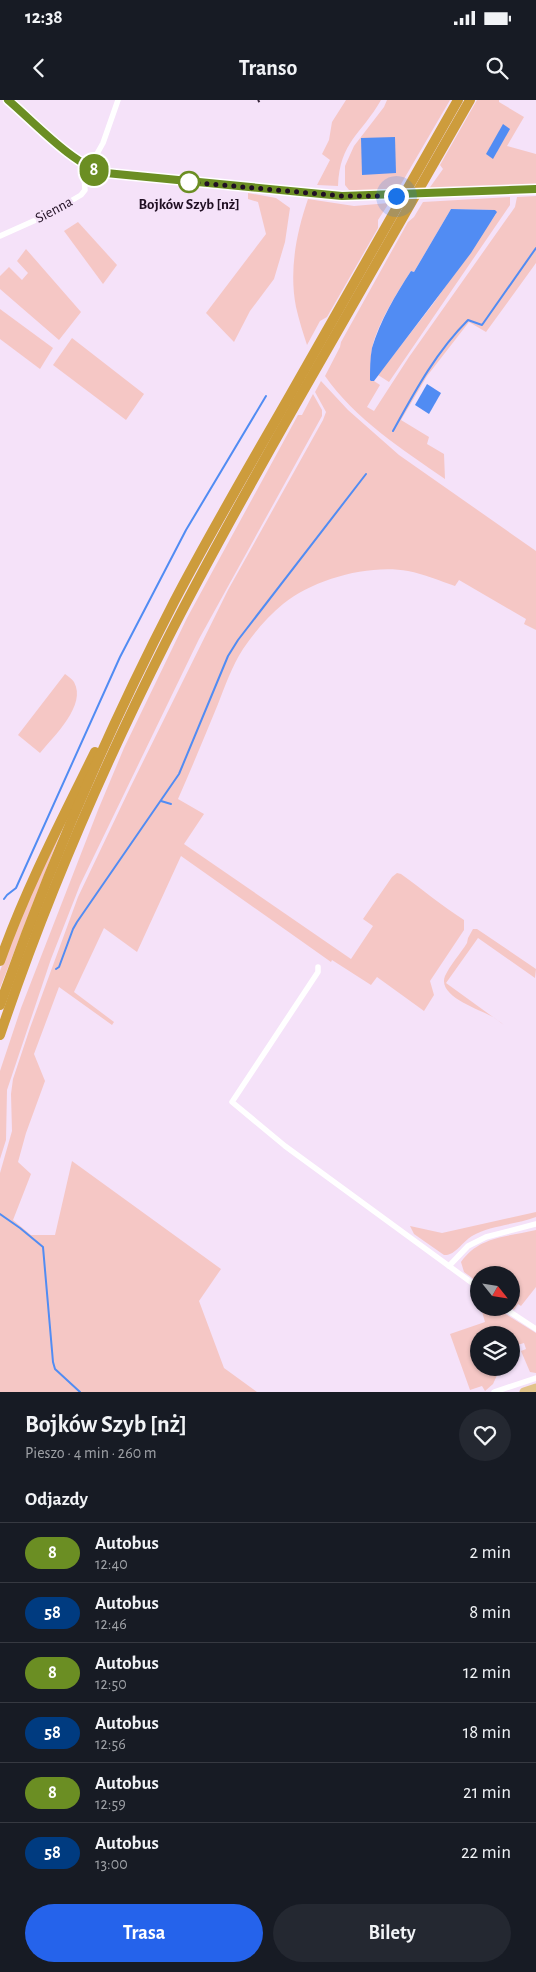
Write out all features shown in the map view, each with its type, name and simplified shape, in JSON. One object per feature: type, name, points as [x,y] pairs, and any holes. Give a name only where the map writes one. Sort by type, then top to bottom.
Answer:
[{"type":"highway","points":[[0,1005],[65,836],[119,716],[199,555],[458,100]]},
{"type":"highway","points":[[0,1035],[67,858],[140,694],[204,569],[293,409],[470,100]]},
{"type":"highway","points":[[0,960],[22,902],[53,835],[98,745],[119,716]]},
{"type":"highway","points":[[0,1041],[7,1016]]},
{"type":"main road","points":[[524,1392],[536,1388]]},
{"type":"street","points":[[8,100],[88,168],[112,174],[342,196],[536,189]]},
{"type":"street","points":[[88,168],[103,143],[118,100]]},
{"type":"street","name":"Sienna","points":[[0,236],[81,196],[85,190],[84,178],[88,168]]},
{"type":"street","points":[[318,968],[318,972],[283,1027],[232,1102],[285,1146],[470,1281]]},
{"type":"street","points":[[449,1266],[468,1246],[486,1237],[536,1224]]},
{"type":"street","points":[[516,1316],[536,1329]]},
{"type":"street","points":[[494,1392],[536,1378]]},
{"type":"shaded area","points":[[346,100],[381,100],[347,148],[343,158],[338,186],[317,185],[330,160],[322,154],[329,140],[332,122]]},
{"type":"shaded area","points":[[387,100],[450,100],[397,191],[349,190],[345,185],[345,166],[354,146],[384,107]]},
{"type":"shaded area","points":[[477,100],[499,100],[499,102],[524,117],[507,146],[536,154],[536,185],[428,190],[443,169],[440,165]]},
{"type":"shaded area","points":[[248,193],[276,198],[290,208],[285,242],[274,279],[250,311],[234,342],[206,313],[266,234],[258,202],[248,199]]},
{"type":"shaded area","points":[[536,196],[536,263],[486,332],[469,322],[427,376],[401,420],[429,437],[427,444],[444,454],[445,479],[380,432],[350,406],[325,376],[341,342],[408,222],[414,217],[423,202],[510,197],[510,205],[389,382],[378,375],[433,304],[496,214],[495,210],[451,209],[414,272],[411,271],[378,329],[372,349],[371,381],[380,385],[367,407],[374,411],[409,357],[515,207],[517,197]]},
{"type":"shaded area","points":[[308,199],[354,206],[389,203],[378,220],[378,228],[327,317],[320,321],[307,345],[296,307],[293,280],[297,239]]},
{"type":"shaded area","points":[[78,222],[117,265],[103,284],[64,231]]},
{"type":"shaded area","points":[[26,249],[81,312],[59,340],[0,289],[0,276],[9,267],[22,280],[28,273],[17,261]]},
{"type":"shaded area","points":[[0,309],[53,348],[40,369],[0,339]]},
{"type":"shaded area","points":[[72,338],[144,394],[126,420],[53,365]]},
{"type":"shaded area","points":[[321,381],[348,410],[399,455],[536,551],[536,630],[524,624],[526,619],[459,580],[455,586],[408,571],[393,569],[359,572],[326,581],[296,595],[277,609],[262,625],[243,649],[232,669],[178,799],[204,814],[184,844],[351,959],[373,926],[363,919],[392,877],[397,873],[464,920],[464,930],[430,981],[434,995],[424,1011],[377,977],[371,985],[332,960],[331,962],[181,856],[137,952],[104,928],[74,992],[114,1022],[112,1025],[59,987],[34,1054],[45,1081],[26,1133],[18,1162],[31,1174],[13,1220],[31,1235],[55,1235],[72,1161],[221,1269],[199,1301],[224,1368],[257,1392],[0,1392],[0,1173],[12,1131],[11,1094],[13,1079],[78,897],[228,590],[323,420],[326,412],[315,392]]},
{"type":"shaded area","points":[[313,394],[322,410],[322,416],[199,639],[80,885],[51,959],[7,1090],[6,1140],[0,1159],[0,1071],[21,1008],[98,810],[124,748],[187,618],[298,415],[302,415]]},
{"type":"shaded area","points":[[65,674],[74,682],[77,691],[73,710],[40,753],[18,735]]},
{"type":"shaded area","points":[[64,824],[0,988],[0,971],[22,913]]},
{"type":"shaded area","points":[[473,929],[477,929],[536,969],[535,978],[478,938],[446,983],[494,1018],[460,1001],[447,990],[444,983],[447,972],[467,943]]},
{"type":"shaded area","points":[[536,1212],[536,1217],[479,1232],[448,1255],[444,1255],[414,1234],[410,1226],[442,1233]]},
{"type":"shaded area","points":[[536,1230],[536,1287],[521,1306],[520,1266],[470,1266],[470,1276],[464,1272],[461,1262],[476,1247],[504,1236]]},
{"type":"shaded area","points":[[483,1316],[509,1316],[536,1333],[536,1373],[530,1372],[521,1351],[526,1349],[524,1343],[520,1344],[520,1326],[473,1326],[485,1322]]},
{"type":"shaded area","points":[[470,1327],[470,1376],[497,1376],[493,1384],[485,1391],[482,1386],[470,1390],[450,1334]]},
{"type":"water","points":[[503,124],[510,129],[493,159],[486,154]]},
{"type":"water","points":[[395,137],[396,173],[362,175],[361,138]]},
{"type":"water","points":[[451,209],[495,210],[497,212],[471,253],[374,381],[371,381],[372,348],[384,318],[411,271],[414,272]]},
{"type":"water","points":[[427,384],[441,393],[429,414],[415,405]]},
{"type":"waterway","points":[[393,431],[418,387],[456,332],[468,320],[482,325],[536,248]]},
{"type":"waterway","points":[[4,899],[16,888],[120,657],[186,530],[266,396]]},
{"type":"waterway","points":[[56,969],[59,967],[77,922],[179,774],[228,656],[238,640],[366,474]]},
{"type":"waterway","points":[[161,801],[171,804]]},
{"type":"waterway","points":[[0,1214],[43,1247],[53,1362],[55,1369],[80,1392]]},
{"type":"bus line","name":"8","points":[[8,100],[84,166],[106,173],[342,196],[536,189]]},
{"type":"place","name":"Bojków Szyb [nż]","points":[[189,182]]},
{"type":"route","points":[[189,182],[342,196],[396,196]]}]
